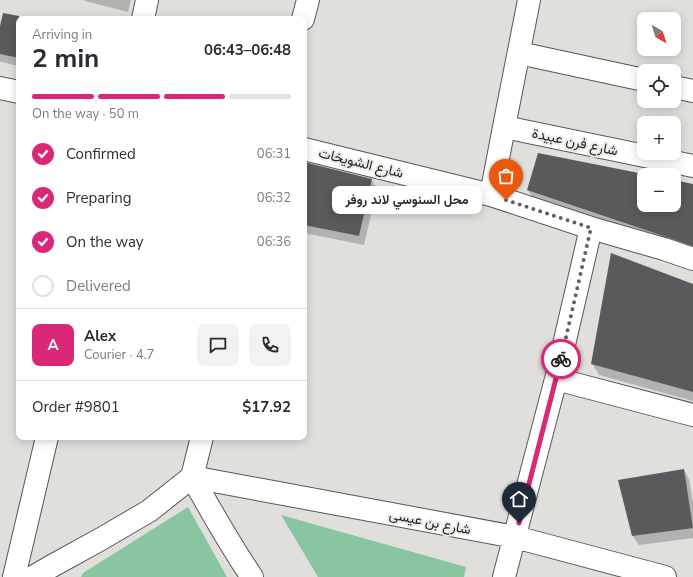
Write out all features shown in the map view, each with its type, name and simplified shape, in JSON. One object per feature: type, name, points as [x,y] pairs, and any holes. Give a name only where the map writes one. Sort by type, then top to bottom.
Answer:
[{"type":"street","points":[[144,16],[147,0]]},
{"type":"street","points":[[304,16],[308,0]]},
{"type":"street","points":[[491,195],[529,0]]},
{"type":"street","points":[[519,53],[637,78]]},
{"type":"street","points":[[0,88],[16,91]]},
{"type":"street","points":[[681,88],[693,91]]},
{"type":"street","name":"شارع فرن عبيدة","points":[[504,127],[693,166]]},
{"type":"street","name":"شارع الشويخات","points":[[307,150],[491,195],[591,228],[693,259]]},
{"type":"street","points":[[504,577],[556,379],[591,228]]},
{"type":"street","points":[[556,379],[693,415]]},
{"type":"street","points":[[14,577],[46,440]]},
{"type":"street","points":[[33,577],[149,511],[192,477],[201,440]]},
{"type":"street","points":[[192,477],[216,521],[252,577]]},
{"type":"street","name":"شارع بن عيسى","points":[[192,477],[515,537],[665,577]]},
{"type":"green space","points":[[188,507],[227,577],[81,577],[83,573]]},
{"type":"green space","points":[[281,515],[466,567],[464,577],[318,577]]},
{"type":"building","points":[[3,13],[19,16],[16,16],[16,57],[0,54],[0,26]]},
{"type":"building","points":[[538,153],[637,173],[637,212],[681,212],[681,181],[693,184],[693,246],[527,190]]},
{"type":"building","points":[[307,163],[372,179],[359,236],[307,226]]},
{"type":"building","points":[[611,253],[693,284],[693,392],[591,364]]},
{"type":"building","points":[[684,469],[693,528],[632,536],[618,480]]},
{"type":"way so far","points":[[506,200],[591,228],[561,359]]},
{"type":"place","name":"محل السنوسي لاند روفر","points":[[506,200]]},
{"type":"route","points":[[519,523],[561,359]]}]
